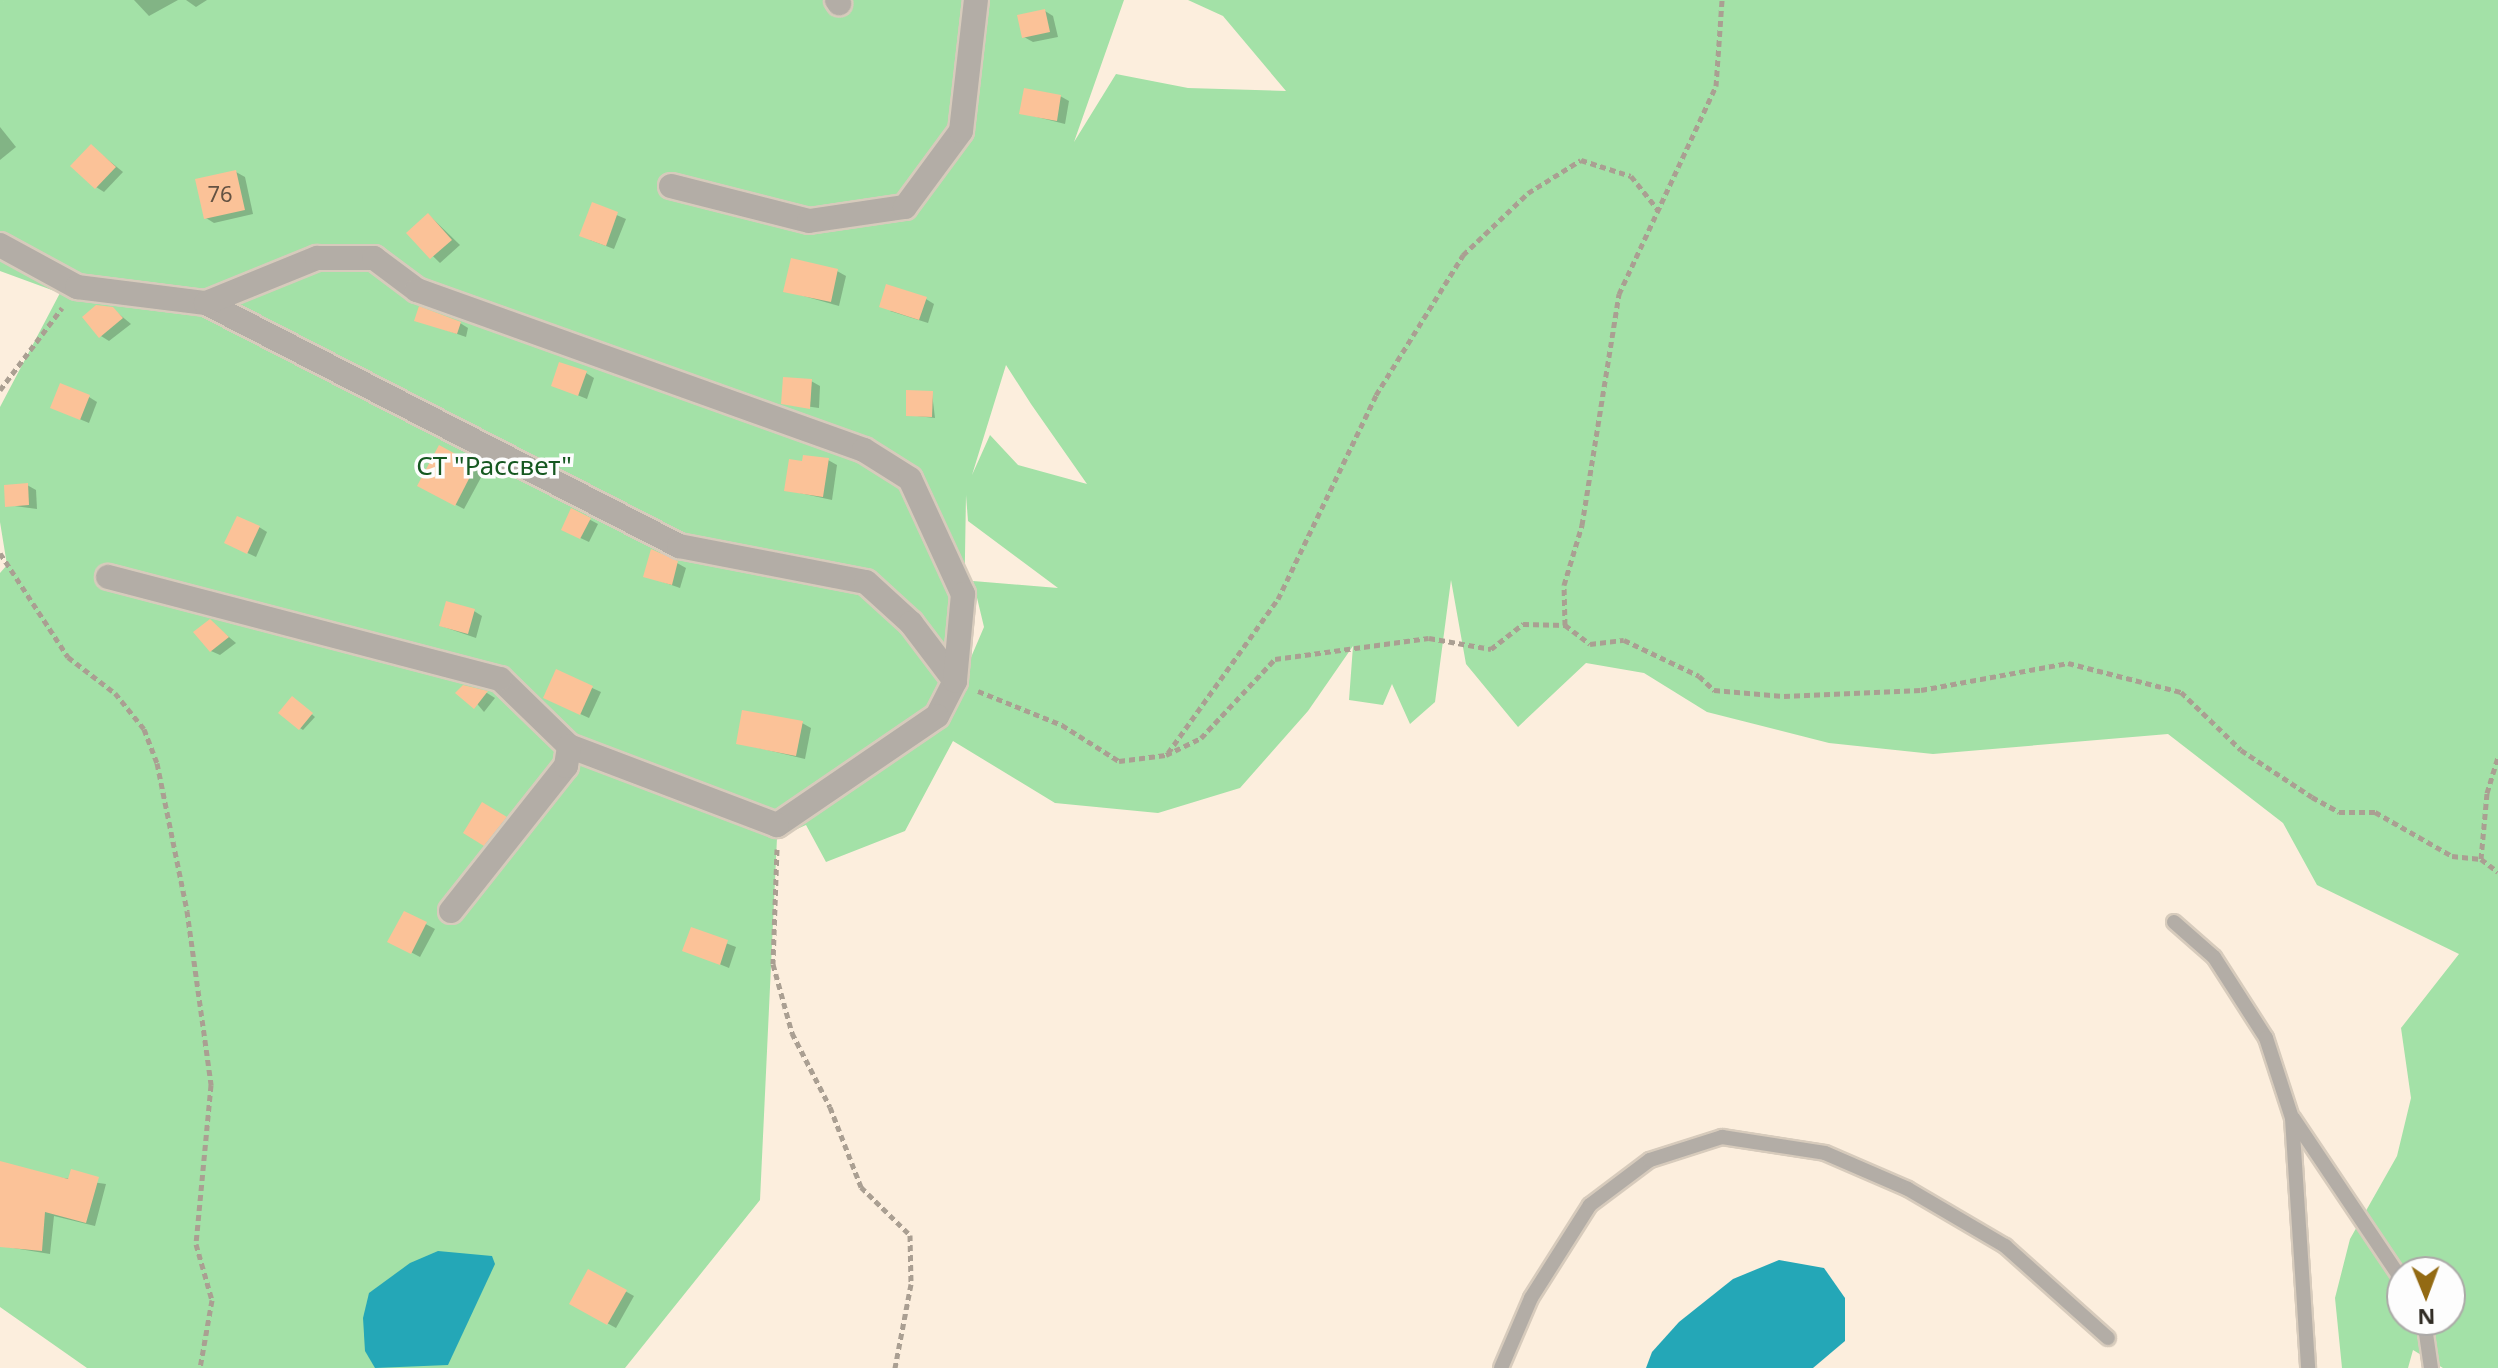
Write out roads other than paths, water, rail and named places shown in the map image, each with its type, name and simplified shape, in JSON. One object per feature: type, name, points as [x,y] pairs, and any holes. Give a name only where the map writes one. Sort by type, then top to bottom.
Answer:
[{"type":"street","points":[[671,186],[809,221],[905,207],[961,131],[976,0]]},
{"type":"street","points":[[0,245],[77,287],[206,303],[679,546],[866,582],[911,623],[955,681]]},
{"type":"street","points":[[108,577],[500,679],[569,746],[777,825],[937,716],[955,681],[963,594],[958,581],[910,479],[864,450],[417,290],[374,258],[317,258],[206,303]]},
{"type":"street","points":[[451,911],[566,766],[569,746]]},
{"type":"lane","points":[[2174,922],[2214,957],[2266,1038],[2292,1118],[2308,1368]]},
{"type":"lane","points":[[2292,1118],[2386,1256]]},
{"type":"lane","points":[[1501,1368],[1531,1298],[1590,1205],[1650,1160],[1722,1137],[1825,1153],[1908,1189],[2005,1246],[2108,1338]]},
{"type":"lane","points":[[2426,1336],[2431,1368]]},
{"type":"water","points":[[438,1251],[492,1256],[495,1264],[448,1365],[375,1368],[365,1351],[363,1318],[369,1293],[410,1263]]},
{"type":"water","points":[[1779,1260],[1824,1268],[1845,1298],[1845,1341],[1813,1368],[1646,1368],[1652,1352],[1679,1322],[1733,1279]]},
{"type":"park label","name":"СТ \"Рассвет\"","points":[[494,466]]}]
